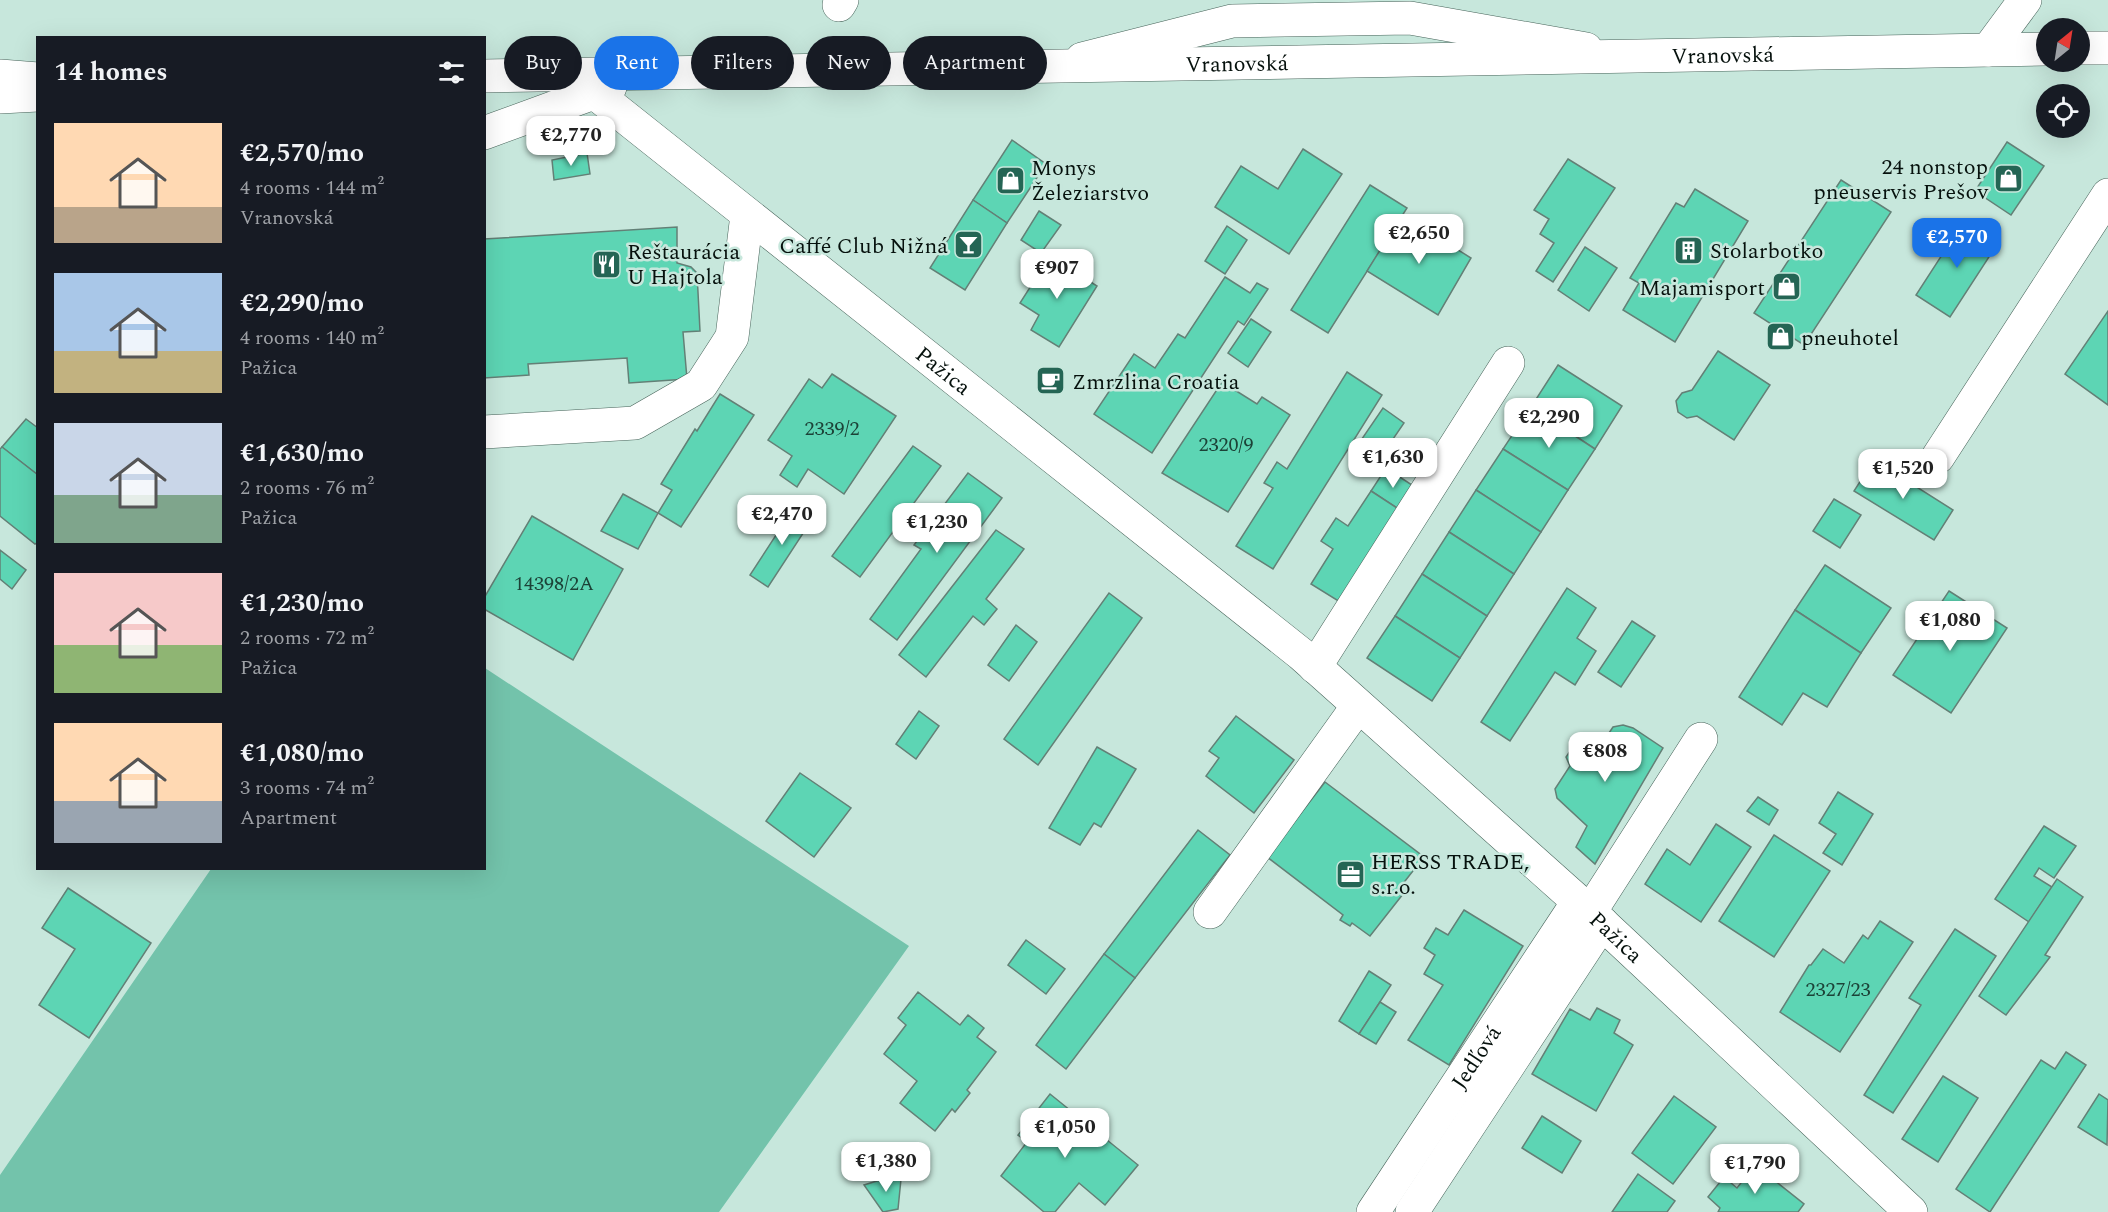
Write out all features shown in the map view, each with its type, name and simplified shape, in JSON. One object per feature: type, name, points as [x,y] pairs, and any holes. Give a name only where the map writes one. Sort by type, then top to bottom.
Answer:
[{"type":"street","points":[[1988,50],[2025,0]]},
{"type":"street","points":[[2090,48],[2108,48]]},
{"type":"street","name":"Vranovská","points":[[582,84],[648,73],[2036,49]]},
{"type":"street","points":[[0,76],[36,79]]},
{"type":"street","name":"Vranovská","points":[[486,76],[504,78]]},
{"type":"street","name":"Pažica","points":[[582,84],[1315,667],[1590,912],[1911,1212]]},
{"type":"street","points":[[486,132],[570,90]]},
{"type":"street","points":[[0,97],[36,95]]},
{"type":"street","points":[[1938,457],[2108,195]]},
{"type":"street","points":[[486,432],[635,423],[702,385],[732,337],[747,215]]},
{"type":"street","points":[[1315,667],[1508,363]]},
{"type":"street","points":[[1210,912],[1359,706]]},
{"type":"street","points":[[1590,912],[1701,739]]},
{"type":"street","name":"Jedľová","points":[[1373,1212],[1590,912]]},
{"type":"street","name":"Jedľová","points":[[1412,1212],[1590,912]]},
{"type":"green space","points":[[486,669],[909,946],[719,1212],[0,1212],[0,1175],[210,870],[486,870]]},
{"type":"building","points":[[1012,140],[1046,164],[1007,223],[973,200]]},
{"type":"building","name":"24 nonstop pneuservis Prešov","points":[[2007,142],[2044,166],[2011,215],[1975,191]]},
{"type":"building","points":[[1303,149],[1342,174],[1289,254],[1215,207],[1241,166],[1278,189]]},
{"type":"building","points":[[587,153],[590,174],[554,180],[552,160]]},
{"type":"building","points":[[1568,159],[1615,188],[1553,282],[1536,271],[1554,243],[1540,234],[1549,219],[1534,210]]},
{"type":"building","points":[[1841,180],[1891,212],[1804,345],[1754,313]]},
{"type":"building","points":[[1370,185],[1407,208],[1328,333],[1291,310]]},
{"type":"building","name":"Stolarbotko","points":[[1695,189],[1748,221],[1675,342],[1623,310],[1639,283],[1630,278],[1676,203],[1684,207]]},
{"type":"building","points":[[973,200],[1007,223],[965,290],[930,268]]},
{"type":"building","points":[[1039,211],[1061,225],[1041,253],[1021,240]]},
{"type":"building","points":[[1402,215],[1471,258],[1438,315],[1367,271]]},
{"type":"building","points":[[1964,221],[1998,243],[1950,317],[1916,295]]},
{"type":"building","points":[[1227,226],[1247,240],[1225,274],[1205,261]]},
{"type":"building","points":[[677,227],[677,263],[691,267],[697,273],[700,331],[683,332],[687,379],[629,383],[627,358],[528,364],[529,375],[486,378],[486,239]]},
{"type":"building","points":[[1585,247],[1617,268],[1589,311],[1558,290]]},
{"type":"building","points":[[1050,256],[1097,286],[1059,347],[1031,330],[1039,315],[1020,303]]},
{"type":"building","points":[[1225,277],[1250,293],[1257,283],[1268,289],[1244,325],[1238,321],[1152,453],[1094,414],[1134,354],[1155,368],[1178,334],[1185,338]]},
{"type":"building","points":[[2108,311],[2108,405],[2065,374]]},
{"type":"building","points":[[1251,319],[1271,332],[1248,367],[1228,353]]},
{"type":"building","points":[[1718,351],[1770,385],[1734,440],[1697,416],[1687,418],[1678,412],[1676,401],[1682,393],[1692,390]]},
{"type":"building","points":[[1558,365],[1622,406],[1595,449],[1531,407]]},
{"type":"building","points":[[1347,372],[1382,395],[1273,569],[1236,546],[1273,488],[1264,483],[1277,462],[1287,469]]},
{"type":"building","points":[[832,374],[896,416],[844,494],[808,469],[797,487],[780,475],[792,456],[768,440],[809,379],[822,388]]},
{"type":"building","points":[[1222,382],[1257,404],[1262,397],[1290,415],[1228,512],[1162,473]]},
{"type":"building","points":[[720,394],[754,415],[681,527],[658,513],[672,490],[661,484]]},
{"type":"building","points":[[1531,407],[1595,449],[1568,490],[1503,449]]},
{"type":"building","points":[[1383,408],[1404,423],[1376,464],[1355,449]]},
{"type":"building","points":[[26,419],[36,426],[36,473],[2,447]]},
{"type":"building","points":[[913,446],[941,466],[860,577],[832,556]]},
{"type":"building","points":[[2,447],[36,473],[35,544],[0,516],[0,449]]},
{"type":"building","points":[[1503,449],[1568,490],[1541,532],[1476,490]]},
{"type":"building","points":[[1874,460],[1953,510],[1934,540],[1854,491]]},
{"type":"building","points":[[1386,468],[1415,487],[1400,510],[1371,491]]},
{"type":"building","points":[[968,473],[1002,498],[897,640],[870,619],[921,549],[914,545]]},
{"type":"building","points":[[1476,490],[1541,532],[1514,574],[1449,532]]},
{"type":"building","points":[[1371,491],[1400,510],[1340,602],[1311,584],[1333,549],[1321,541],[1336,518],[1348,526]]},
{"type":"building","points":[[623,494],[658,513],[638,549],[601,531]]},
{"type":"building","points":[[1834,499],[1861,515],[1840,548],[1813,531]]},
{"type":"building","points":[[795,506],[813,518],[768,587],[750,575]]},
{"type":"building","points":[[532,516],[623,569],[573,660],[486,610],[486,595]]},
{"type":"building","points":[[996,530],[1024,549],[986,599],[997,609],[984,625],[973,616],[926,677],[899,655]]},
{"type":"building","points":[[1449,532],[1514,574],[1487,616],[1422,574]]},
{"type":"building","points":[[0,550],[26,570],[12,589],[0,579]]},
{"type":"building","points":[[1825,565],[1891,608],[1861,653],[1795,610]]},
{"type":"building","points":[[1422,574],[1487,616],[1460,658],[1395,616]]},
{"type":"building","points":[[1567,588],[1596,608],[1577,638],[1596,651],[1575,685],[1555,672],[1510,741],[1481,722]]},
{"type":"building","points":[[1949,591],[2007,628],[1951,713],[1893,675]]},
{"type":"building","points":[[1109,593],[1142,618],[1038,765],[1004,739]]},
{"type":"building","points":[[1795,610],[1861,653],[1827,707],[1803,693],[1782,725],[1739,697]]},
{"type":"building","points":[[1395,616],[1460,658],[1432,701],[1367,658]]},
{"type":"building","points":[[1632,621],[1655,636],[1621,687],[1598,672]]},
{"type":"building","points":[[1016,625],[1037,642],[1009,681],[988,665]]},
{"type":"building","points":[[919,711],[939,726],[916,759],[896,744]]},
{"type":"building","points":[[1236,716],[1294,760],[1254,813],[1206,776],[1219,758],[1209,751]]},
{"type":"building","points":[[1623,725],[1633,728],[1663,748],[1595,864],[1576,847],[1587,826],[1557,798],[1555,789],[1570,766],[1566,757],[1577,741],[1585,739],[1601,745],[1613,727]]},
{"type":"building","points":[[1097,747],[1136,769],[1101,827],[1094,823],[1080,845],[1049,828]]},
{"type":"building","points":[[800,773],[851,808],[814,857],[766,821]]},
{"type":"building","name":"HERSS TRADE, s.r.o.","points":[[1325,782],[1424,857],[1398,890],[1403,894],[1370,936],[1352,923],[1350,926],[1340,920],[1343,915],[1267,857]]},
{"type":"building","points":[[1838,792],[1873,814],[1842,865],[1823,853],[1836,834],[1819,823]]},
{"type":"building","points":[[1758,797],[1778,810],[1769,825],[1747,811]]},
{"type":"building","points":[[1716,824],[1751,847],[1701,922],[1645,884],[1667,849],[1690,865]]},
{"type":"building","points":[[2044,826],[2076,846],[2054,878],[2039,868],[2034,876],[2052,887],[2029,922],[1995,899]]},
{"type":"building","points":[[1198,830],[1230,855],[1135,978],[1104,954]]},
{"type":"building","points":[[1774,835],[1830,871],[1774,957],[1719,921]]},
{"type":"building","points":[[2057,879],[2083,897],[2045,955],[2050,957],[2006,1015],[1979,996]]},
{"type":"building","points":[[68,888],[151,943],[89,1038],[39,1005],[75,949],[42,928]]},
{"type":"building","points":[[1464,910],[1523,946],[1449,1065],[1408,1040],[1443,985],[1424,974],[1435,955],[1424,948],[1436,928],[1448,935]]},
{"type":"building","points":[[1880,921],[1913,942],[1840,1052],[1780,1012],[1809,965],[1823,949],[1844,963],[1863,935],[1868,939]]},
{"type":"building","points":[[1955,929],[1996,956],[1893,1113],[1864,1095],[1921,1005],[1909,998]]},
{"type":"building","points":[[1026,940],[1065,969],[1046,994],[1008,965]]},
{"type":"building","points":[[1104,954],[1135,978],[1066,1069],[1036,1045]]},
{"type":"building","points":[[1369,971],[1391,985],[1359,1034],[1339,1021]]},
{"type":"building","points":[[918,992],[960,1025],[968,1015],[984,1028],[977,1037],[996,1052],[967,1090],[970,1093],[955,1112],[952,1109],[935,1131],[900,1103],[917,1081],[884,1054],[906,1025],[898,1018]]},
{"type":"building","points":[[1380,1002],[1396,1012],[1376,1044],[1359,1034]]},
{"type":"building","points":[[1597,1008],[1620,1020],[1614,1033],[1633,1045],[1596,1111],[1532,1074],[1570,1009],[1590,1020]]},
{"type":"building","points":[[2066,1052],[2086,1065],[1990,1212],[1956,1189],[2041,1060],[2055,1069]]},
{"type":"building","points":[[1943,1076],[1978,1098],[1938,1162],[1902,1139]]},
{"type":"building","points":[[1050,1094],[1138,1165],[1105,1205],[1079,1183],[1055,1212],[1044,1212],[1001,1176],[1027,1142],[1018,1135]]},
{"type":"building","points":[[2099,1094],[2108,1100],[2107,1145],[2078,1127]]},
{"type":"building","points":[[1674,1096],[1716,1127],[1673,1184],[1632,1153]]},
{"type":"building","points":[[1542,1116],[1581,1141],[1562,1173],[1522,1148]]},
{"type":"building","points":[[1755,1165],[1804,1204],[1798,1212],[1718,1212],[1720,1208],[1708,1197],[1724,1177],[1737,1188]]},
{"type":"building","points":[[1638,1174],[1675,1201],[1667,1212],[1612,1212]]},
{"type":"building","points":[[896,1175],[901,1179],[898,1209],[883,1212],[864,1185]]},
{"type":"place","name":"24 nonstop pneuservis Prešov","points":[[2009,179]]},
{"type":"place","name":"Monys Železiarstvo","points":[[1010,180]]},
{"type":"place","name":"Caffé Club Nižná","points":[[969,245]]},
{"type":"place","name":"Stolarbotko","points":[[1689,250]]},
{"type":"place","name":"Reštaurácia U Hajtola","points":[[606,264]]},
{"type":"place","name":"Majamisport","points":[[1786,287]]},
{"type":"place","name":"pneuhotel","points":[[1780,337]]},
{"type":"place","name":"Zmrzlina Croatia","points":[[1051,381]]},
{"type":"place","name":"HERSS TRADE, s.r.o.","points":[[1350,874]]}]
